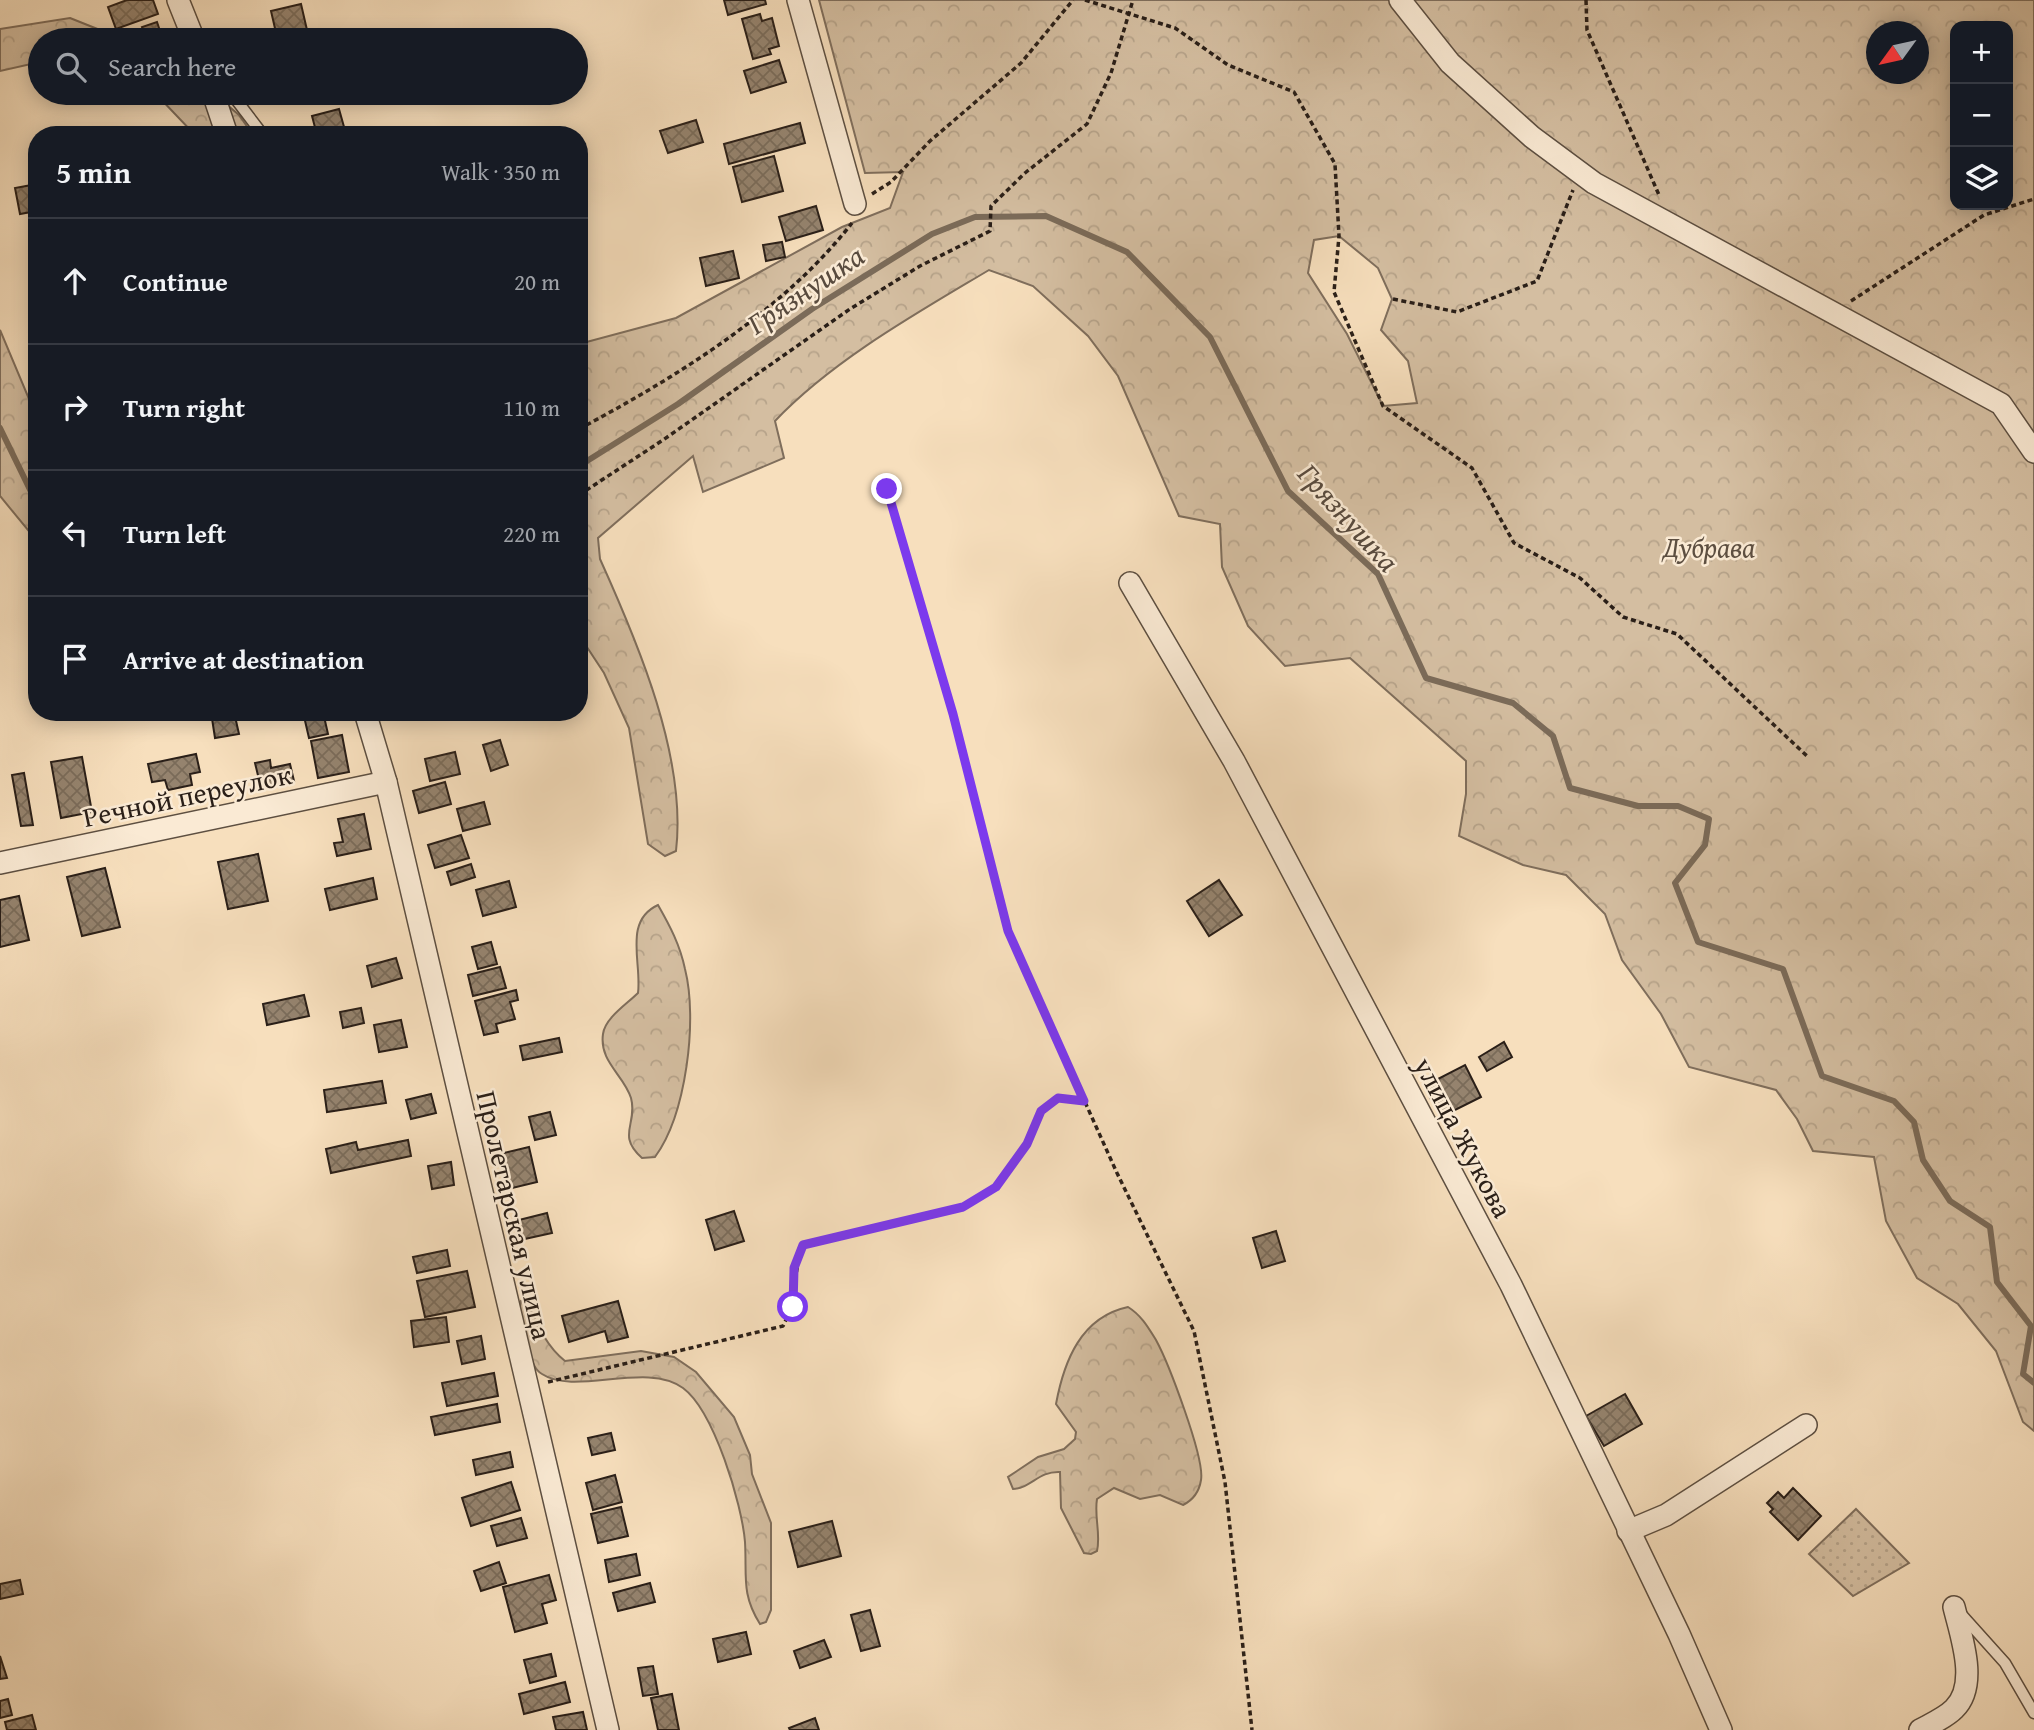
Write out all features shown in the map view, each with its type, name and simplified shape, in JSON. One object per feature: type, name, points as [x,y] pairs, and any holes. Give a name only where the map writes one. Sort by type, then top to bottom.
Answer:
[{"type":"street","points":[[178,0],[189,28]]},
{"type":"street","points":[[798,0],[855,204]]},
{"type":"street","points":[[1400,0],[1450,63],[1532,136],[1580,173],[1672,226],[2001,404],[2034,452]]},
{"type":"street","points":[[217,105],[224,126]]},
{"type":"street","name":"улица Жукова","points":[[1130,583],[1234,761],[1511,1285],[1721,1730]]},
{"type":"street","name":"Пролетарская улица","points":[[368,721],[386,782],[608,1730]]},
{"type":"street","name":"Речной переулок","points":[[0,863],[386,782]]},
{"type":"street","points":[[1628,1531],[1666,1515],[1806,1424]]},
{"type":"street","points":[[1920,1730],[1954,1709],[1966,1690],[1964,1648],[1954,1607]]},
{"type":"lane","points":[[240,105],[256,126]]},
{"type":"lane","points":[[1954,1607],[2005,1663],[2034,1713]]},
{"type":"path","points":[[588,424],[656,388],[739,330],[814,266],[852,224],[855,204],[891,182],[930,141],[1021,63],[1073,0]]},
{"type":"path","points":[[1085,0],[1175,28],[1228,65],[1294,92],[1335,164],[1339,236],[1334,292],[1383,407],[1472,468],[1514,543],[1580,578],[1623,617],[1678,634],[1807,756]]},
{"type":"path","points":[[588,489],[850,309],[920,266],[989,231],[991,206],[1025,173],[1087,124],[1111,73],[1133,0]]},
{"type":"path","points":[[1586,0],[1587,30],[1672,226]]},
{"type":"path","points":[[1392,299],[1457,312],[1537,281],[1580,173]]},
{"type":"path","points":[[1833,313],[1984,215],[2034,199]]},
{"type":"path","points":[[887,489],[953,714],[1008,931],[1084,1101],[1194,1331],[1225,1482],[1252,1730]]},
{"type":"path","points":[[526,1387],[783,1326],[793,1307],[794,1268],[803,1245],[963,1207],[996,1187],[1027,1144],[1041,1111],[1058,1098],[1084,1101]]},
{"type":"green space","name":"Дубрава","points":[[819,0],[2034,0],[2034,1431],[2023,1422],[1996,1351],[1958,1304],[1917,1278],[1886,1221],[1874,1157],[1813,1151],[1797,1119],[1776,1090],[1689,1067],[1661,1014],[1622,960],[1605,914],[1566,875],[1523,865],[1459,836],[1466,794],[1466,761],[1350,658],[1285,666],[1248,626],[1222,567],[1220,524],[1179,516],[1118,376],[1088,336],[1033,286],[989,270],[877,339],[798,399],[775,421],[784,458],[703,492],[693,456],[598,538],[600,559],[644,664],[667,740],[674,778],[676,851],[665,856],[648,844],[629,728],[604,673],[588,649],[588,342],[676,318],[842,227],[890,208],[903,172],[865,173]],"holes":[[[1339,236],[1378,268],[1392,299],[1381,330],[1408,361],[1417,403],[1383,406],[1347,334],[1308,273],[1314,240]]]},
{"type":"green space","points":[[70,18],[95,28],[28,28],[28,65],[0,71],[0,29]]},
{"type":"green space","points":[[166,105],[227,105],[247,126],[186,126]]},
{"type":"green space","points":[[0,330],[28,397],[28,530],[0,496]]},
{"type":"green space","points":[[658,905],[674,936],[685,969],[689,990],[689,1040],[682,1093],[675,1117],[655,1157],[642,1158],[630,1143],[631,1098],[608,1060],[603,1034],[612,1017],[638,993],[637,932],[647,912]]},
{"type":"green space","points":[[521,1301],[527,1302],[547,1342],[565,1361],[641,1351],[674,1357],[696,1372],[734,1417],[750,1455],[752,1474],[771,1523],[771,1610],[766,1622],[760,1624],[747,1594],[743,1525],[732,1483],[715,1437],[694,1400],[683,1388],[668,1381],[631,1378],[573,1382],[556,1380],[542,1374],[536,1369],[521,1330]]},
{"type":"green space","points":[[1128,1307],[1150,1330],[1169,1368],[1192,1432],[1201,1480],[1195,1496],[1183,1505],[1160,1495],[1140,1499],[1114,1488],[1097,1499],[1097,1551],[1084,1553],[1061,1508],[1060,1472],[1046,1474],[1025,1486],[1013,1489],[1008,1477],[1038,1457],[1064,1449],[1075,1439],[1076,1432],[1056,1404],[1070,1357],[1077,1343],[1098,1320]]},
{"type":"green space","points":[[1856,1509],[1909,1563],[1853,1596],[1809,1554]]},
{"type":"building","points":[[127,0],[153,0],[158,14],[116,28],[108,7]]},
{"type":"building","points":[[724,0],[765,0],[766,4],[728,15]]},
{"type":"building","points":[[301,4],[307,28],[275,28],[271,11]]},
{"type":"building","points":[[760,14],[762,21],[772,18],[779,46],[769,49],[771,54],[753,59],[742,19]]},
{"type":"building","points":[[157,22],[159,28],[142,28]]},
{"type":"building","points":[[779,60],[786,82],[751,93],[744,71]]},
{"type":"building","points":[[339,109],[344,126],[315,126],[312,116]]},
{"type":"building","points":[[696,120],[703,142],[668,153],[660,131]]},
{"type":"building","points":[[800,123],[805,143],[729,164],[724,144]]},
{"type":"building","points":[[774,156],[783,191],[742,202],[733,167]]},
{"type":"building","points":[[28,186],[28,213],[20,214],[15,188]]},
{"type":"building","points":[[816,206],[823,230],[786,241],[779,217]]},
{"type":"building","points":[[782,242],[785,257],[766,261],[763,245]]},
{"type":"building","points":[[733,251],[739,278],[706,286],[700,258]]},
{"type":"building","points":[[212,721],[236,721],[239,734],[215,738]]},
{"type":"building","points":[[305,721],[325,721],[328,734],[309,738]]},
{"type":"building","points":[[342,735],[349,772],[318,778],[311,741]]},
{"type":"building","points":[[500,740],[508,765],[491,771],[483,745]]},
{"type":"building","points":[[455,752],[460,774],[430,781],[425,759]]},
{"type":"building","points":[[196,754],[200,772],[190,774],[192,785],[168,790],[165,780],[152,782],[148,764]]},
{"type":"building","points":[[82,757],[92,812],[61,818],[51,762]]},
{"type":"building","points":[[270,760],[271,768],[290,764],[294,781],[261,788],[255,763]]},
{"type":"building","points":[[24,773],[33,825],[21,826],[12,775]]},
{"type":"building","points":[[445,782],[451,804],[419,813],[413,791]]},
{"type":"building","points":[[484,802],[490,824],[463,831],[457,809]]},
{"type":"building","points":[[364,814],[371,849],[337,856],[334,843],[343,842],[338,819]]},
{"type":"building","points":[[461,835],[469,858],[435,868],[428,845]]},
{"type":"building","points":[[258,854],[268,901],[228,909],[218,862]]},
{"type":"building","points":[[471,864],[475,877],[451,885],[447,872]]},
{"type":"building","points":[[105,868],[120,927],[82,936],[67,877]]},
{"type":"building","points":[[373,878],[377,899],[330,910],[325,889]]},
{"type":"building","points":[[1219,880],[1242,915],[1209,936],[1187,901]]},
{"type":"building","points":[[509,881],[516,907],[483,916],[476,890]]},
{"type":"building","points":[[19,896],[29,940],[0,947],[0,900]]},
{"type":"building","points":[[491,942],[497,964],[478,969],[472,947]]},
{"type":"building","points":[[396,958],[402,978],[372,987],[367,966]]},
{"type":"building","points":[[500,967],[506,988],[473,996],[468,975]]},
{"type":"building","points":[[516,990],[518,1000],[510,1002],[515,1019],[496,1024],[498,1032],[484,1035],[475,1001]]},
{"type":"building","points":[[304,995],[309,1016],[267,1025],[263,1004]]},
{"type":"building","points":[[361,1008],[364,1023],[343,1028],[340,1012]]},
{"type":"building","points":[[401,1020],[407,1047],[379,1052],[374,1025]]},
{"type":"building","points":[[559,1038],[562,1052],[523,1060],[520,1046]]},
{"type":"building","points":[[1504,1042],[1512,1057],[1487,1071],[1479,1057]]},
{"type":"building","points":[[1465,1065],[1481,1097],[1443,1116],[1430,1098],[1428,1084]]},
{"type":"building","points":[[382,1081],[386,1103],[327,1112],[324,1090]]},
{"type":"building","points":[[431,1094],[436,1113],[411,1119],[406,1100]]},
{"type":"building","points":[[550,1112],[556,1135],[535,1140],[529,1117]]},
{"type":"building","points":[[408,1140],[411,1156],[331,1173],[326,1149],[356,1142],[358,1150]]},
{"type":"building","points":[[529,1147],[537,1182],[508,1189],[500,1154]]},
{"type":"building","points":[[451,1162],[454,1185],[432,1189],[428,1166]]},
{"type":"building","points":[[734,1211],[744,1241],[715,1250],[706,1220]]},
{"type":"building","points":[[547,1213],[552,1233],[520,1240],[515,1221]]},
{"type":"building","points":[[1276,1231],[1285,1261],[1262,1268],[1253,1238]]},
{"type":"building","points":[[447,1250],[450,1266],[417,1273],[413,1257]]},
{"type":"building","points":[[467,1271],[475,1307],[425,1317],[417,1281]]},
{"type":"building","points":[[618,1301],[628,1337],[608,1342],[605,1331],[569,1342],[562,1316]]},
{"type":"building","points":[[446,1317],[449,1342],[414,1347],[411,1321]]},
{"type":"building","points":[[481,1336],[485,1359],[462,1364],[457,1341]]},
{"type":"building","points":[[494,1373],[498,1396],[447,1406],[442,1383]]},
{"type":"building","points":[[1625,1394],[1642,1424],[1604,1446],[1586,1416]]},
{"type":"building","points":[[497,1404],[500,1422],[435,1435],[431,1417]]},
{"type":"building","points":[[611,1433],[615,1450],[592,1455],[588,1438]]},
{"type":"building","points":[[510,1452],[513,1467],[476,1475],[473,1460]]},
{"type":"building","points":[[615,1475],[622,1502],[593,1510],[586,1483]]},
{"type":"building","points":[[511,1482],[520,1510],[471,1526],[462,1498]]},
{"type":"building","points":[[1793,1488],[1821,1516],[1798,1540],[1770,1512],[1773,1509],[1767,1503],[1778,1492],[1784,1498]]},
{"type":"building","points":[[621,1507],[628,1536],[598,1543],[591,1514]]},
{"type":"building","points":[[521,1518],[527,1538],[497,1546],[491,1526]]},
{"type":"building","points":[[832,1521],[841,1556],[798,1567],[789,1532]]},
{"type":"building","points":[[636,1554],[640,1575],[609,1582],[605,1560]]},
{"type":"building","points":[[499,1562],[506,1583],[481,1591],[474,1571]]},
{"type":"building","points":[[549,1575],[556,1600],[542,1604],[547,1623],[515,1632],[503,1587]]},
{"type":"building","points":[[20,1580],[23,1594],[0,1599],[0,1584]]},
{"type":"building","points":[[650,1583],[655,1602],[618,1611],[613,1593]]},
{"type":"building","points":[[870,1610],[880,1646],[861,1651],[851,1615]]},
{"type":"building","points":[[746,1632],[751,1654],[718,1662],[713,1639]]},
{"type":"building","points":[[824,1640],[831,1657],[800,1668],[794,1651]]},
{"type":"building","points":[[551,1654],[556,1676],[530,1683],[524,1660]]},
{"type":"building","points":[[0,1656],[7,1678],[0,1679]]},
{"type":"building","points":[[653,1666],[658,1694],[643,1696],[638,1668]]},
{"type":"building","points":[[565,1682],[570,1702],[524,1714],[519,1694]]},
{"type":"building","points":[[672,1694],[679,1730],[658,1730],[651,1698]]},
{"type":"building","points":[[8,1699],[12,1715],[0,1718],[0,1701]]},
{"type":"building","points":[[583,1712],[587,1730],[556,1730],[553,1717]]},
{"type":"building","points":[[32,1715],[36,1730],[7,1730],[5,1722]]},
{"type":"building","points":[[815,1718],[819,1730],[789,1728]]},
{"type":"waterway","name":"Грязнушка","points":[[588,460],[678,404],[812,309],[932,234],[975,217],[1046,216],[1127,252],[1210,337],[1288,491],[1378,574],[1426,678],[1513,703],[1553,736],[1570,788],[1638,806],[1678,806],[1709,819],[1705,845],[1675,883],[1698,942],[1783,969],[1822,1076],[1894,1101],[1914,1122],[1923,1160],[1950,1201],[1990,1227],[1997,1282],[2031,1326],[2023,1374],[2034,1383]]},
{"type":"waterway","name":"Грязнушка","points":[[0,428],[28,486]]},
{"type":"route","points":[[793,1307],[794,1268],[803,1245],[963,1207],[996,1187],[1027,1144],[1041,1111],[1058,1098],[1084,1101],[1008,931],[953,714],[887,489]]}]
